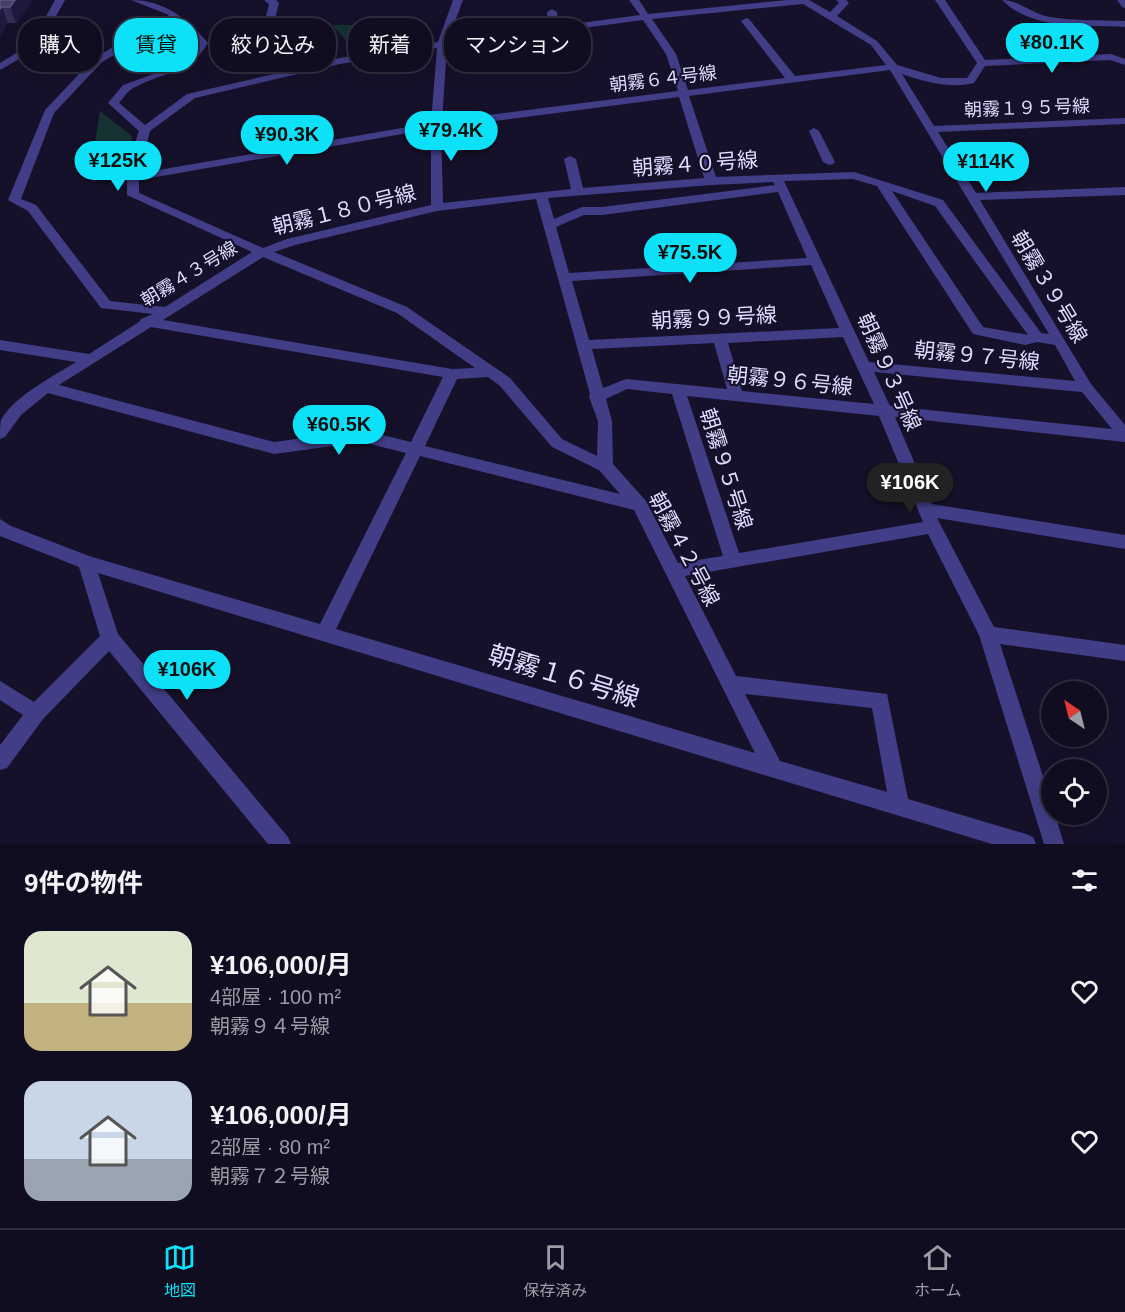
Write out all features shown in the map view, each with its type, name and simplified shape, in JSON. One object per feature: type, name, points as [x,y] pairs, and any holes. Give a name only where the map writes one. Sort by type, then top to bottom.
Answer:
[{"type":"street","points":[[0,67],[35,46],[60,0]]},
{"type":"street","points":[[136,0],[176,15],[203,43],[196,55],[164,74],[127,87],[113,103],[145,130]]},
{"type":"street","points":[[269,0],[274,3],[268,28],[290,48],[278,75]]},
{"type":"street","points":[[437,207],[436,124],[442,44],[458,0]]},
{"type":"street","points":[[634,0],[671,54],[711,181]]},
{"type":"street","points":[[719,0],[728,8]]},
{"type":"street","points":[[591,24],[803,0]]},
{"type":"street","name":"朝霧３９号線","points":[[803,0],[874,43],[893,67],[1086,387],[1125,436]]},
{"type":"street","points":[[832,16],[844,3],[841,0]]},
{"type":"street","points":[[940,0],[982,63]]},
{"type":"street","points":[[1007,0],[1026,13],[1050,20],[1125,24]]},
{"type":"street","points":[[1122,0],[1125,4]]},
{"type":"street","points":[[552,12],[552,18]]},
{"type":"street","points":[[165,311],[106,305],[32,208],[14,200],[49,112],[98,60],[176,15]]},
{"type":"street","points":[[746,21],[792,80]]},
{"type":"street","points":[[133,178],[141,162],[141,143],[145,130],[191,96],[340,60],[442,44]]},
{"type":"street","points":[[982,63],[1111,57],[1125,62]]},
{"type":"street","points":[[893,67],[954,85],[970,81],[982,63]]},
{"type":"street","name":"朝霧６４号線","points":[[133,178],[436,124],[893,67]]},
{"type":"street","name":"朝霧１９５号線","points":[[930,129],[1125,121]]},
{"type":"street","points":[[814,131],[829,162]]},
{"type":"street","points":[[570,159],[579,192]]},
{"type":"street","name":"朝霧４０号線","points":[[541,195],[711,181],[779,183],[854,175],[939,203],[1037,337]]},
{"type":"street","name":"朝霧４３号線","points":[[133,178],[133,195],[262,252]]},
{"type":"street","points":[[549,226],[582,211],[602,211],[779,183]]},
{"type":"street","name":"朝霧９３号線","points":[[779,183],[885,412],[933,527],[988,634],[1054,844]]},
{"type":"street","points":[[882,185],[978,332],[1025,340],[1037,337],[1060,341]]},
{"type":"street","points":[[971,197],[1125,191]]},
{"type":"street","points":[[541,195],[596,397],[605,421],[605,466]]},
{"type":"street","name":"朝霧１８０号線","points":[[262,252],[291,242],[437,207],[541,195]]},
{"type":"street","name":"朝霧４３号線","points":[[0,433],[16,411],[46,387],[146,322],[262,252]]},
{"type":"street","name":"朝霧４２号線","points":[[262,252],[402,310],[504,382],[557,443],[605,466],[640,505],[772,766]]},
{"type":"street","points":[[564,277],[815,261]]},
{"type":"street","points":[[146,322],[452,374],[492,372]]},
{"type":"street","name":"朝霧９９号線","points":[[582,345],[848,332]]},
{"type":"street","points":[[720,339],[736,396]]},
{"type":"street","points":[[0,345],[91,359]]},
{"type":"street","name":"朝霧９７号線","points":[[864,366],[1086,387]]},
{"type":"street","points":[[325,633],[452,374]]},
{"type":"street","name":"朝霧９６号線","points":[[596,397],[626,384],[1125,436]]},
{"type":"street","points":[[46,387],[274,448],[362,436],[640,505]]},
{"type":"street","name":"朝霧９５号線","points":[[678,390],[733,561]]},
{"type":"street","points":[[927,510],[1125,542]]},
{"type":"street","points":[[0,526],[5,531],[86,562],[110,638],[280,844]]},
{"type":"street","points":[[673,571],[933,527]]},
{"type":"street","name":"朝霧１６号線","points":[[86,562],[1026,844]]},
{"type":"street","points":[[988,634],[1125,653]]},
{"type":"street","points":[[0,761],[36,713],[110,638]]},
{"type":"street","points":[[731,684],[880,700],[899,805]]},
{"type":"street","points":[[0,690],[36,713]]},
{"type":"green space","points":[[336,25],[348,25],[348,43],[336,29]]},
{"type":"green space","points":[[100,111],[132,136],[127,160],[92,163]]},
{"type":"building","points":[[0,0],[15,0],[10,7],[0,9]]}]
